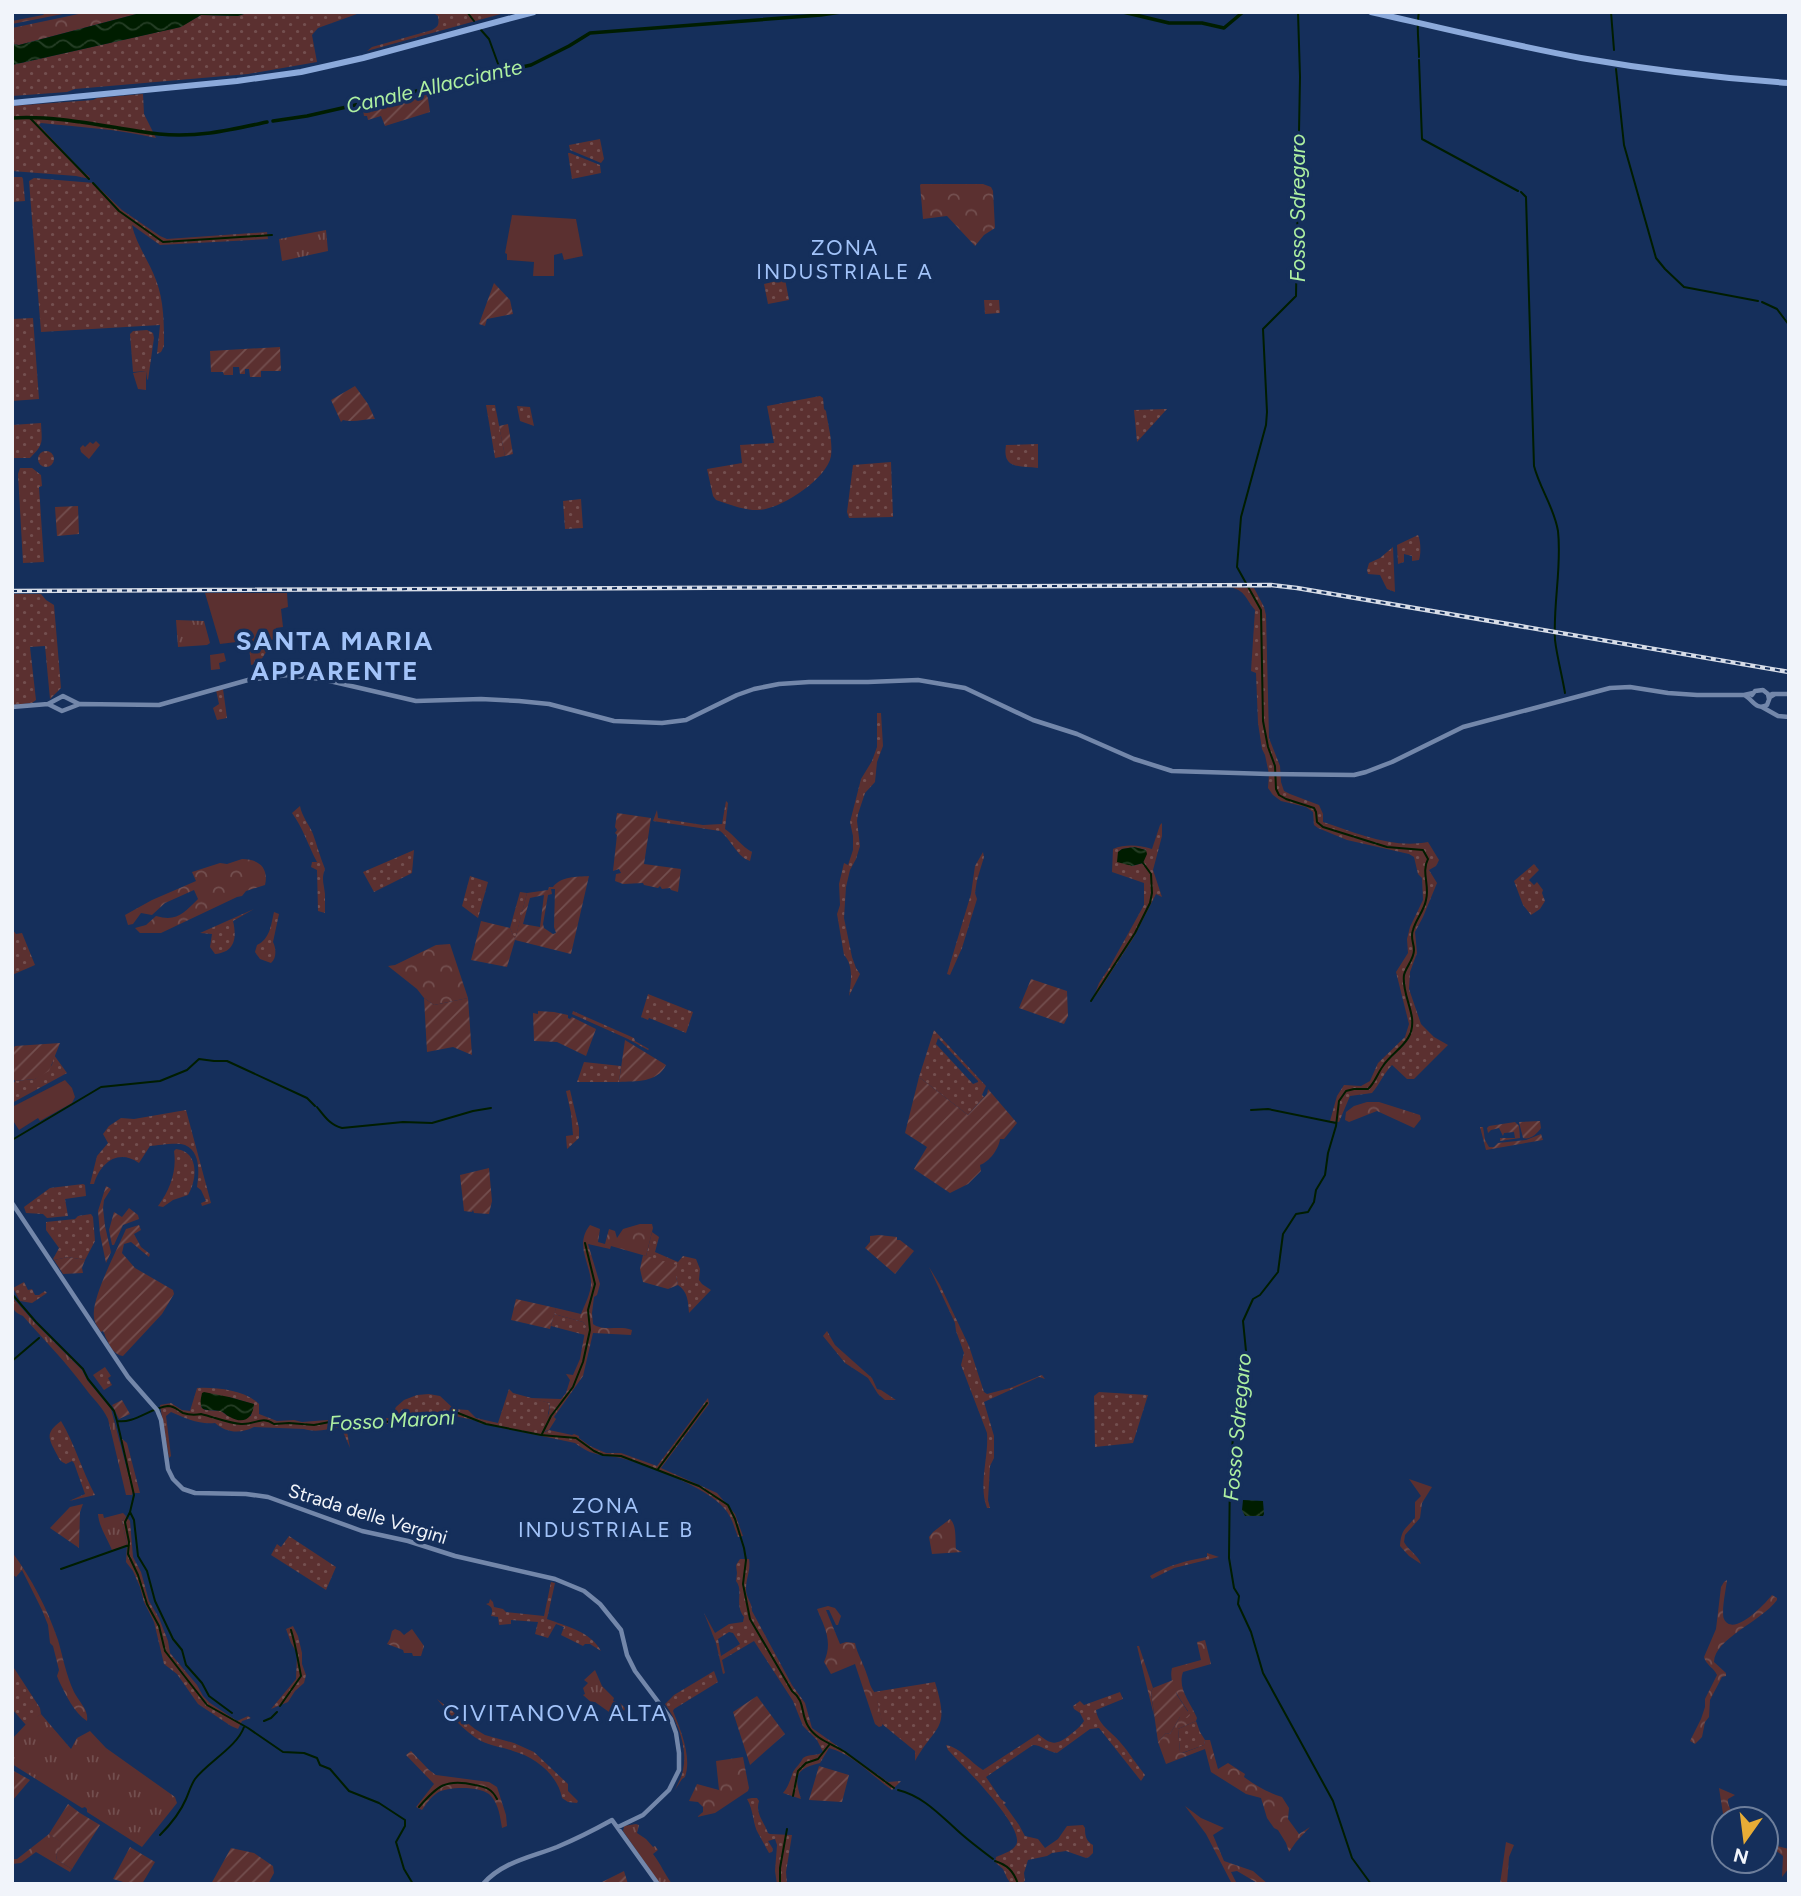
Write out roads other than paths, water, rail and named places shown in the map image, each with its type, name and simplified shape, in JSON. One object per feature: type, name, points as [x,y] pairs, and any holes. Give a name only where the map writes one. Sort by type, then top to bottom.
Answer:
[{"type":"highway","points":[[359,57],[520,12]]},
{"type":"highway","points":[[12,101],[245,77],[300,68],[359,57],[534,12]]},
{"type":"highway","points":[[1371,12],[1632,65],[1711,76],[1788,81]]},
{"type":"highway","points":[[1388,12],[1409,19]]},
{"type":"main road","points":[[56,704],[59,697],[63,696],[70,704],[159,705],[231,684],[279,675],[321,679],[416,701],[481,699],[537,702],[608,720],[662,723],[692,718],[729,698],[754,689],[809,682],[918,680],[958,685],[1033,720],[1172,771],[1354,775],[1400,758],[1463,727],[1610,688],[1630,687],[1678,694],[1744,695],[1760,689],[1775,694],[1789,694]]},
{"type":"main road","points":[[1767,692],[1768,708],[1771,712]]},
{"type":"main road","points":[[1751,699],[1753,693]]},
{"type":"main road","points":[[1762,707],[1775,694]]},
{"type":"main road","points":[[1744,695],[1756,706],[1789,718]]},
{"type":"main road","points":[[12,707],[56,704],[62,711],[70,704]]},
{"type":"main road","name":"Strada delle Vergini","points":[[12,1203],[128,1377],[155,1407],[168,1469],[183,1489],[195,1493],[261,1496],[362,1531],[555,1579],[584,1591],[600,1604],[622,1633],[629,1658],[640,1679],[671,1719],[677,1738],[680,1766],[676,1779],[656,1804],[640,1817],[618,1827]]},
{"type":"main road","points":[[483,1884],[510,1863],[560,1845],[612,1820],[657,1884]]},
{"type":"water","points":[[144,12],[250,12],[238,16],[201,15],[181,27],[12,65],[12,44],[19,45]]},
{"type":"water","points":[[1134,847],[1146,850],[1143,863],[1132,866],[1117,862],[1118,852]]},
{"type":"water","points":[[204,1392],[254,1404],[252,1413],[247,1419],[240,1420],[220,1411],[203,1409],[201,1401]]},
{"type":"water","points":[[1243,1500],[1263,1501],[1263,1516],[1245,1516],[1242,1510]]},
{"type":"waterway","points":[[467,12],[474,21]]},
{"type":"waterway","name":"Canale Allacciante","points":[[273,121],[307,116],[531,65],[590,33],[841,12]]},
{"type":"waterway","name":"Canale Allacciante","points":[[1123,12],[1169,23],[1202,23],[1224,28],[1243,12]]},
{"type":"waterway","name":"Fosso Sdregaro","points":[[1298,12],[1300,77],[1296,296],[1263,329],[1266,425],[1241,517],[1237,567],[1261,610],[1263,721],[1275,766],[1276,789],[1279,795],[1314,808],[1317,822],[1323,827],[1387,847],[1423,850],[1428,859],[1425,869],[1427,895],[1413,930],[1414,953],[1404,975],[1412,1018],[1410,1034],[1387,1060],[1368,1089],[1346,1091],[1339,1101],[1325,1175],[1316,1190],[1314,1202],[1308,1212],[1296,1214],[1283,1234],[1278,1272],[1260,1295],[1253,1299],[1243,1321],[1246,1351],[1239,1374],[1230,1470],[1229,1558],[1234,1588],[1239,1596],[1238,1604],[1251,1632],[1263,1673],[1333,1801],[1352,1858],[1371,1884]]},
{"type":"waterway","points":[[1419,12],[1419,57]]},
{"type":"waterway","points":[[1611,12],[1614,50]]},
{"type":"waterway","points":[[481,30],[489,39],[501,72]]},
{"type":"waterway","points":[[1419,60],[1422,139],[1518,191]]},
{"type":"waterway","points":[[1616,69],[1624,145],[1656,258],[1684,287],[1758,301]]},
{"type":"waterway","points":[[29,117],[89,179]]},
{"type":"waterway","name":"Canale Allacciante","points":[[12,118],[67,120],[173,135],[213,132],[267,122]]},
{"type":"waterway","points":[[93,183],[119,211],[163,242],[272,235]]},
{"type":"waterway","points":[[1521,192],[1526,197],[1534,466],[1558,531],[1555,640],[1565,693]]},
{"type":"waterway","points":[[1762,302],[1777,309],[1789,325]]},
{"type":"waterway","points":[[1091,1001],[1135,933],[1150,903],[1151,874],[1143,863]]},
{"type":"waterway","points":[[12,1140],[101,1087],[160,1081],[187,1070],[199,1059],[227,1061],[307,1098],[315,1106]]},
{"type":"waterway","points":[[317,1107],[331,1123],[342,1128],[403,1122],[432,1123],[491,1108]]},
{"type":"waterway","points":[[1251,1110],[1268,1109],[1336,1123]]},
{"type":"waterway","points":[[542,1434],[551,1416],[573,1387],[583,1362],[590,1330],[588,1310],[595,1284],[585,1243]]},
{"type":"waterway","points":[[12,1294],[83,1369],[114,1411],[134,1495],[125,1522],[129,1542],[128,1554],[147,1604],[159,1626],[165,1651],[207,1705],[283,1752],[304,1753],[317,1758],[320,1765],[330,1769],[349,1791],[379,1803],[405,1820],[405,1826],[396,1842],[404,1869],[413,1884]]},
{"type":"waterway","points":[[12,1361],[39,1338]]},
{"type":"waterway","points":[[658,1469],[707,1403]]},
{"type":"waterway","name":"Fosso Maroni","points":[[117,1421],[130,1420],[168,1406],[185,1414],[201,1414],[241,1424],[262,1420],[274,1424],[314,1425],[335,1421],[400,1422],[458,1413],[486,1424],[541,1435],[576,1438],[603,1455],[621,1456],[699,1486],[728,1505],[735,1519],[746,1560],[743,1584],[750,1619],[799,1699],[811,1731],[894,1788]]},
{"type":"waterway","points":[[130,1512],[134,1520],[138,1556],[147,1571],[155,1601],[173,1639],[182,1650],[186,1665],[202,1683],[209,1696],[232,1713]]},
{"type":"waterway","points":[[61,1569],[129,1545]]},
{"type":"waterway","points":[[280,1706],[301,1676],[291,1630]]},
{"type":"waterway","points":[[264,1721],[277,1712]]},
{"type":"waterway","points":[[160,1835],[181,1809],[195,1779],[229,1748],[244,1727]]},
{"type":"waterway","points":[[793,1796],[798,1771],[806,1763],[818,1759],[829,1745]]},
{"type":"waterway","points":[[419,1807],[437,1789],[449,1783],[465,1783],[485,1788],[497,1799]]},
{"type":"waterway","name":"Fosso Maroni","points":[[898,1790],[931,1807],[993,1859]]},
{"type":"waterway","points":[[780,1884],[787,1829]]},
{"type":"waterway","name":"Fosso Maroni","points":[[995,1861],[1009,1869],[1018,1884]]},
{"type":"railway","points":[[12,591],[1271,585],[1789,672]]},
{"type":"district","name":"ZONA INDUSTRIALE A","points":[[845,259]]},
{"type":"district","name":"SANTA MARIA APPARENTE","points":[[335,656]]},
{"type":"district","name":"ZONA INDUSTRIALE B","points":[[606,1517]]},
{"type":"district","name":"CIVITANOVA ALTA","points":[[556,1713]]}]
